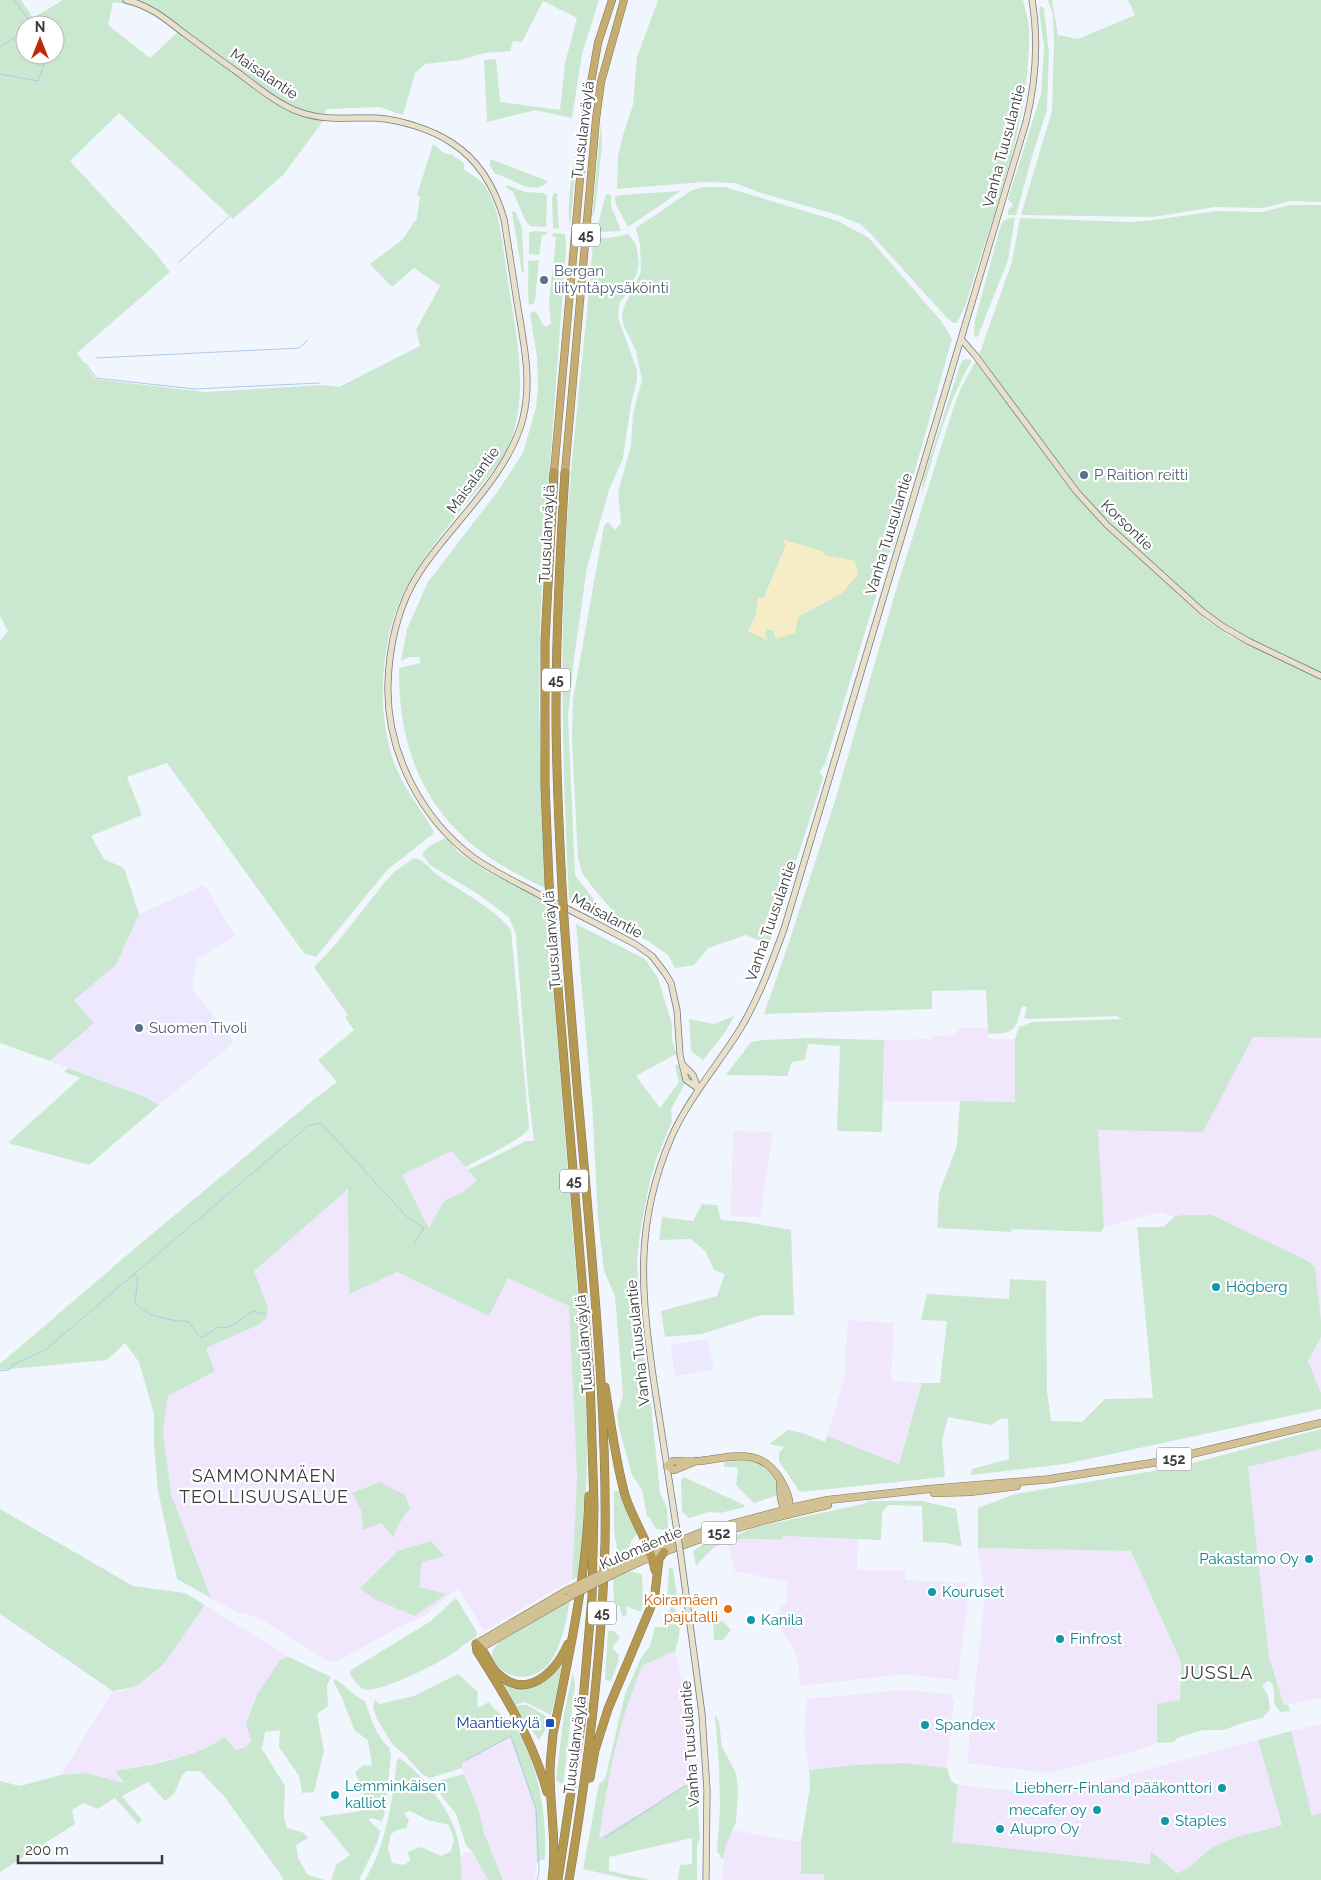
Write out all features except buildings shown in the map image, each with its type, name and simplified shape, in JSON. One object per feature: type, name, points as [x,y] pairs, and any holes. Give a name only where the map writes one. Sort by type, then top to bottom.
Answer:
[{"type":"highway","name":"Tuusulanväylä","points":[[558,1880],[576,1766],[588,1651],[594,1541],[590,1378],[549,883],[545,641],[554,472],[586,111],[598,43],[612,0]]},
{"type":"highway","name":"Tuusulanväylä","points":[[568,1880],[592,1725],[603,1597],[604,1451],[598,1343],[562,887],[556,712],[559,557],[564,472],[596,119],[601,82],[624,0]]},
{"type":"highway","points":[[598,1343],[621,1479],[633,1517],[652,1553],[657,1576]]},
{"type":"highway","points":[[552,1880],[554,1838],[550,1771],[553,1734],[584,1567],[589,1478],[593,1446]]},
{"type":"highway","points":[[576,1838],[601,1730],[650,1609],[655,1593],[660,1559],[664,1552]]},
{"type":"highway","points":[[478,1648],[499,1674],[517,1683],[530,1683],[542,1679],[556,1667],[575,1623]]},
{"type":"highway","points":[[478,1648],[528,1740],[542,1772],[552,1812]]},
{"type":"main road","name":"Maisalantie","points":[[126,0],[140,4],[160,15],[260,89],[291,108],[304,114],[326,118],[388,120],[424,130],[451,142],[466,154],[483,171],[492,185],[500,203],[504,219],[525,344],[527,381],[525,406],[518,433],[504,461],[418,575],[404,603],[394,633],[389,665],[388,693],[391,723],[399,754],[411,783],[441,827],[463,849],[488,867],[635,944],[652,956],[665,973],[674,996],[682,1063],[686,1080],[698,1089]]},
{"type":"main road","name":"Vanha Tuusulantie","points":[[706,1880],[707,1790],[702,1714],[644,1308],[643,1257],[648,1212],[658,1174],[672,1137],[698,1089],[742,1026],[763,985],[794,896],[1026,122],[1032,96],[1037,55],[1032,0]]},
{"type":"main road","name":"Korsontie","points":[[962,340],[976,355],[1076,491],[1107,525],[1203,612],[1222,626],[1248,642],[1321,676]]},
{"type":"main road","name":"Kulomäentie","points":[[478,1648],[567,1594],[652,1553],[729,1523],[828,1500],[1053,1479],[1158,1462],[1321,1421]]},
{"type":"main road","points":[[667,1466],[674,1470],[696,1461],[750,1456],[766,1463],[780,1480],[788,1497],[787,1510]]},
{"type":"main road","name":"Kulomäentie","points":[[652,1553],[664,1552],[700,1538],[787,1510]]},
{"type":"shaded area","points":[[204,885],[235,936],[197,959],[192,989],[233,1040],[231,1045],[159,1105],[145,1097],[50,1061],[94,1023],[74,1000],[116,965],[139,914]]},
{"type":"shaded area","points":[[960,1028],[987,1028],[988,1039],[1015,1039],[1016,1102],[883,1101],[884,1040],[932,1039],[932,1036],[956,1035]]},
{"type":"shaded area","points":[[1253,1037],[1321,1038],[1321,1320],[1315,1267],[1308,1261],[1212,1215],[1174,1217],[1161,1212],[1104,1227],[1098,1130],[1203,1131]]},
{"type":"shaded area","points":[[733,1131],[773,1132],[760,1217],[731,1216]]},
{"type":"shaded area","points":[[451,1151],[478,1180],[463,1192],[444,1201],[429,1228],[402,1175]]},
{"type":"shaded area","points":[[348,1189],[397,1272],[489,1316],[508,1277],[569,1305],[577,1477],[572,1580],[484,1631],[458,1588],[424,1616],[401,1626],[336,1662],[328,1661],[257,1617],[237,1612],[211,1598],[171,1494],[163,1432],[168,1396],[215,1371],[206,1348],[256,1326],[266,1319],[268,1308],[254,1271]]},
{"type":"shaded area","points":[[848,1320],[894,1323],[891,1381],[922,1383],[898,1465],[827,1436],[844,1380]]},
{"type":"shaded area","points":[[1321,1337],[1321,1393],[1308,1361]]},
{"type":"shaded area","points":[[707,1339],[714,1369],[675,1376],[671,1345]]},
{"type":"shaded area","points":[[1321,1449],[1321,1698],[1284,1705],[1269,1657],[1248,1467]]},
{"type":"shaded area","points":[[784,1536],[858,1539],[857,1570],[906,1570],[905,1580],[966,1583],[968,1599],[958,1680],[904,1674],[800,1686],[798,1660],[779,1625],[781,1604],[786,1603],[788,1582],[735,1571],[727,1542],[746,1538],[780,1540]]},
{"type":"shaded area","points":[[978,1548],[1131,1551],[1181,1662],[1180,1700],[1157,1705],[1157,1743],[1136,1751],[1048,1773],[967,1763],[985,1595]]},
{"type":"shaded area","points":[[205,1605],[289,1657],[280,1661],[257,1695],[247,1729],[251,1740],[248,1745],[235,1750],[225,1738],[214,1746],[182,1757],[116,1771],[126,1783],[85,1773],[61,1775],[113,1691],[120,1691],[142,1683],[163,1665]]},
{"type":"shaded area","points":[[675,1651],[683,1690],[691,1772],[686,1785],[599,1840],[614,1751],[629,1698],[643,1665]]},
{"type":"shaded area","points":[[904,1690],[950,1694],[954,1701],[947,1768],[905,1763],[855,1765],[809,1770],[804,1736],[807,1699]]},
{"type":"shaded area","points":[[1321,1724],[1321,1813],[1312,1817],[1291,1731]]},
{"type":"shaded area","points":[[510,1737],[535,1808],[537,1862],[534,1880],[503,1880],[484,1833],[479,1811],[462,1770],[461,1763]]},
{"type":"shaded area","points":[[1258,1740],[1282,1825],[1230,1840],[1214,1847],[1185,1871],[1177,1873],[1151,1851],[1151,1864],[952,1842],[958,1785],[1052,1795]]},
{"type":"shaded area","points":[[732,1830],[801,1842],[801,1874],[823,1874],[825,1880],[722,1880],[726,1845]]},
{"type":"shaded area","points":[[465,1852],[473,1853],[488,1880],[462,1880],[460,1860]]},
{"type":"green space","points":[[0,0],[21,0],[31,15],[15,15],[15,65],[65,65],[65,15],[38,15],[63,0],[599,0],[582,54],[572,118],[535,110],[487,122],[484,60],[496,59],[500,102],[560,110],[565,63],[577,18],[543,1],[522,42],[513,41],[510,51],[484,53],[460,60],[425,64],[415,73],[403,115],[380,107],[327,109],[321,124],[283,175],[233,219],[119,113],[70,161],[157,255],[170,272],[77,353],[95,379],[205,392],[322,385],[339,387],[420,346],[416,330],[440,286],[414,268],[392,287],[370,264],[402,240],[417,218],[420,196],[417,195],[433,144],[444,153],[452,155],[464,163],[464,170],[476,177],[485,186],[498,217],[516,332],[520,392],[514,431],[510,443],[497,465],[434,544],[409,582],[396,612],[389,634],[385,657],[383,706],[391,752],[402,780],[433,830],[433,834],[387,870],[316,957],[304,953],[167,763],[127,777],[142,815],[91,836],[104,859],[124,868],[139,914],[116,965],[74,1000],[94,1023],[50,1061],[0,1043],[0,641],[8,631],[0,616]],"holes":[[[113,2],[122,3],[147,12],[177,33],[150,58],[108,25]]]},
{"type":"green space","points":[[658,0],[1023,0],[1029,26],[1028,65],[1017,135],[966,304],[957,323],[953,323],[948,319],[860,224],[838,215],[761,193],[735,183],[704,182],[617,189],[618,156],[633,105],[637,57]]},
{"type":"green space","points":[[1048,0],[1052,0],[1058,35],[1078,39],[1135,15],[1128,0],[1321,0],[1321,202],[1290,201],[1263,208],[1214,207],[1153,217],[1021,215],[1052,111],[1053,14]]},
{"type":"green space","points":[[1040,6],[1044,8],[1049,54],[1047,110],[1016,215],[1008,215],[1008,210],[1013,205],[1008,199],[1041,94],[1044,46]]},
{"type":"green space","points":[[601,123],[602,145],[595,211],[592,217]]},
{"type":"green space","points":[[578,143],[570,226],[569,197]]},
{"type":"green space","points":[[490,159],[548,181],[543,186],[536,188],[522,185],[495,174],[490,166]]},
{"type":"green space","points":[[507,185],[525,192],[547,195],[546,227],[531,226],[526,222],[513,192],[506,187]]},
{"type":"green space","points":[[704,187],[725,187],[838,221],[869,238],[941,321],[952,339],[893,548],[883,565],[882,576],[825,764],[820,771],[823,778],[769,945],[746,935],[708,948],[694,965],[675,968],[668,955],[648,941],[626,931],[618,917],[582,873],[578,858],[572,739],[573,699],[604,526],[608,522],[615,530],[621,523],[618,492],[631,446],[633,413],[642,380],[636,351],[624,326],[622,317],[624,307],[641,272],[640,244],[636,228],[692,190]],"holes":[[[783,540],[821,551],[825,555],[842,593],[773,630],[766,629],[767,639],[748,631],[786,545]]]},
{"type":"green space","points":[[681,191],[628,227],[616,205],[615,197],[620,195]]},
{"type":"green space","points":[[554,193],[557,193],[559,229],[553,228],[552,198]]},
{"type":"green space","points":[[606,194],[611,195],[611,206],[621,231],[596,232]]},
{"type":"green space","points":[[1290,205],[1321,205],[1321,673],[1250,640],[1225,625],[1205,610],[1108,524],[1076,491],[979,355],[1012,262],[1020,218],[1130,222],[1216,211],[1262,212]]},
{"type":"green space","points":[[515,211],[522,228],[524,272],[522,273],[512,212]]},
{"type":"green space","points":[[1015,218],[1008,260],[978,336],[974,337],[975,320],[1000,228],[1003,221]]},
{"type":"green space","points":[[534,231],[547,232],[547,235],[542,235],[539,255],[529,254],[529,233]]},
{"type":"green space","points":[[553,233],[565,234],[566,248],[543,558],[540,629],[539,704],[545,888],[511,871],[479,850],[441,813],[427,792],[416,769],[408,745],[400,695],[399,668],[420,663],[420,657],[410,657],[401,661],[407,629],[428,582],[498,491],[523,453],[536,407],[538,389],[537,357],[530,314],[534,311],[546,327],[551,324],[549,301],[556,238],[552,236]]},
{"type":"green space","points":[[628,234],[636,244],[639,262],[637,273],[619,304],[618,318],[637,370],[637,380],[631,404],[623,458],[609,490],[587,567],[568,716],[575,875],[601,909],[614,920],[613,923],[569,900],[565,806],[563,619],[567,525],[593,242],[594,237],[610,238]]},
{"type":"green space","points":[[539,260],[535,300],[533,304],[529,305],[528,261]]},
{"type":"green space","points":[[963,360],[972,360],[949,409],[922,494],[923,479],[960,365]]},
{"type":"green space","points":[[975,362],[988,374],[1075,492],[1206,620],[1230,636],[1321,677],[1321,1038],[1253,1037],[1203,1132],[1098,1130],[1104,1227],[1101,1232],[1012,1229],[1011,1232],[937,1228],[939,1193],[957,1146],[960,1101],[1015,1102],[1015,1039],[1019,1027],[1033,1022],[1123,1019],[1116,1016],[1030,1019],[1024,1018],[1027,1007],[1022,1006],[1018,1021],[1009,1032],[988,1034],[986,990],[932,991],[932,1009],[764,1014],[835,801],[895,593],[953,409],[961,388]]},
{"type":"green space","points":[[445,838],[448,839],[458,852],[486,871],[546,901],[585,1383],[587,1439],[586,1500],[580,1576],[572,1580],[577,1477],[569,1306],[508,1278],[489,1316],[397,1272],[349,1294],[348,1189],[254,1271],[268,1308],[266,1319],[256,1326],[206,1348],[215,1371],[168,1396],[163,1432],[171,1494],[211,1598],[177,1579],[158,1491],[154,1447],[154,1414],[139,1362],[125,1343],[107,1360],[0,1370],[0,1364],[140,1244],[337,1082],[318,1060],[354,1030],[345,1017],[348,1015],[314,967],[335,945],[394,872],[414,858],[424,862],[436,874],[485,906],[511,930],[529,1128],[511,1143],[466,1167],[451,1151],[402,1175],[429,1228],[444,1201],[463,1192],[477,1180],[468,1170],[526,1141],[534,1141],[528,1091],[516,935],[509,917],[478,894],[430,865],[422,854],[428,847]]},
{"type":"green space","points":[[576,924],[645,959],[658,978],[672,1024],[672,1039],[676,1054],[636,1076],[660,1108],[679,1082],[675,1066],[678,1064],[685,1083],[671,1110],[672,1121],[656,1160],[650,1181],[640,1232],[637,1261],[640,1332],[651,1405],[660,1493],[667,1508],[668,1530],[656,1529],[647,1516],[642,1490],[632,1475],[619,1428],[617,1414],[623,1396],[615,1296],[604,1271],[598,1218],[592,1103]]},
{"type":"green space","points":[[734,1016],[726,1031],[703,1060],[691,1051],[689,1019],[714,1024]]},
{"type":"green space","points":[[809,1038],[884,1040],[882,1132],[837,1131],[840,1046],[808,1044],[805,1060],[792,1062],[787,1076],[726,1075],[751,1042]]},
{"type":"green space","points":[[68,1068],[145,1097],[159,1105],[89,1165],[8,1143],[80,1078],[64,1072]]},
{"type":"green space","points":[[702,1204],[717,1205],[721,1220],[791,1230],[794,1315],[761,1315],[702,1334],[665,1337],[661,1311],[717,1296],[725,1274],[714,1270],[706,1252],[691,1239],[659,1240],[662,1217],[693,1221]]},
{"type":"green space","points":[[1183,1215],[1212,1215],[1308,1261],[1315,1267],[1321,1337],[1308,1361],[1321,1393],[1321,1409],[1065,1464],[971,1475],[972,1469],[1009,1459],[1008,1419],[1002,1418],[991,1425],[948,1417],[942,1442],[945,1477],[800,1492],[779,1461],[779,1453],[784,1447],[769,1444],[788,1430],[803,1433],[825,1442],[827,1436],[899,1464],[922,1383],[940,1383],[947,1321],[921,1320],[927,1294],[1009,1299],[1010,1279],[1046,1281],[1047,1391],[1051,1421],[1082,1422],[1105,1399],[1153,1398],[1137,1227],[1163,1227],[1174,1217]]},
{"type":"green space","points":[[1321,1429],[1321,1449],[1248,1467],[1269,1657],[1284,1705],[1288,1704],[1290,1711],[1281,1712],[1277,1709],[1274,1701],[1273,1686],[1268,1681],[1262,1686],[1268,1695],[1270,1709],[1263,1718],[1224,1730],[1203,1730],[1177,1738],[1174,1742],[1157,1743],[1157,1704],[1180,1700],[1181,1662],[1131,1551],[978,1548],[978,1508],[1015,1494],[1178,1467]]},
{"type":"green space","points":[[747,1459],[770,1471],[777,1481],[778,1495],[754,1503],[736,1485],[738,1470],[736,1467],[724,1467],[725,1462]]},
{"type":"green space","points":[[684,1477],[745,1507],[720,1513],[709,1512],[689,1518],[682,1512],[681,1480]]},
{"type":"green space","points":[[380,1482],[405,1495],[410,1508],[393,1537],[381,1523],[363,1530],[361,1510],[352,1493]]},
{"type":"green space","points":[[614,1491],[620,1491],[629,1518],[637,1534],[631,1541],[629,1551],[618,1555],[614,1531]]},
{"type":"green space","points":[[869,1501],[922,1501],[956,1509],[962,1547],[947,1543],[923,1542],[922,1506],[888,1505],[882,1512],[881,1540],[784,1536],[781,1540],[731,1541],[715,1547],[696,1566],[693,1551],[707,1541],[722,1542],[752,1528],[863,1504]]},
{"type":"green space","points":[[0,1509],[133,1586],[185,1593],[205,1605],[163,1665],[137,1686],[113,1691],[0,1614]]},
{"type":"green space","points":[[431,1541],[444,1556],[422,1562],[419,1587],[446,1594],[415,1616],[374,1599],[360,1588],[398,1551]]},
{"type":"green space","points":[[669,1568],[673,1568],[678,1603],[667,1602]]},
{"type":"green space","points":[[628,1571],[642,1574],[643,1604],[641,1612],[626,1606],[627,1615],[622,1616],[620,1607],[614,1603],[613,1578]]},
{"type":"green space","points":[[456,1598],[476,1630],[477,1636],[445,1658],[422,1671],[394,1683],[370,1690],[359,1686],[350,1674],[351,1670],[431,1621]]},
{"type":"green space","points":[[570,1599],[562,1638],[554,1657],[542,1670],[531,1676],[519,1677],[507,1673],[497,1666],[492,1656],[493,1650],[500,1640]]},
{"type":"green space","points":[[672,1605],[680,1621],[675,1651],[643,1665],[634,1687],[615,1750],[599,1839],[686,1785],[696,1784],[700,1838],[697,1846],[697,1880],[678,1880],[680,1865],[692,1864],[692,1838],[609,1857],[609,1871],[651,1880],[631,1880],[583,1869],[599,1784],[605,1779],[625,1694],[641,1658],[650,1646],[655,1627],[668,1627]]},
{"type":"green space","points":[[723,1621],[731,1630],[723,1640],[714,1640],[713,1622]]},
{"type":"green space","points":[[608,1631],[614,1631],[620,1637],[612,1648],[619,1655],[611,1681],[605,1680]]},
{"type":"green space","points":[[566,1653],[551,1715],[525,1702],[512,1706],[496,1674],[504,1681],[540,1682]]},
{"type":"green space","points":[[289,1657],[331,1677],[327,1686],[328,1706],[317,1714],[324,1751],[314,1792],[302,1793],[299,1776],[279,1747],[280,1730],[265,1732],[262,1749],[285,1786],[284,1817],[287,1828],[304,1833],[308,1838],[296,1845],[298,1858],[308,1875],[325,1880],[282,1880],[283,1878],[224,1796],[200,1771],[187,1771],[182,1775],[174,1794],[165,1801],[148,1782],[122,1796],[142,1820],[138,1824],[115,1798],[97,1809],[84,1803],[72,1810],[75,1824],[0,1872],[0,1781],[20,1786],[61,1775],[85,1773],[125,1783],[115,1771],[172,1760],[200,1750],[225,1737],[235,1750],[243,1748],[251,1740],[246,1724],[257,1695],[280,1660]]},
{"type":"green space","points":[[573,1672],[575,1685],[563,1785],[556,1780],[564,1714]]},
{"type":"green space","points":[[458,1674],[478,1692],[477,1708],[489,1702],[494,1709],[514,1726],[523,1741],[530,1756],[540,1790],[545,1825],[545,1859],[537,1862],[535,1808],[510,1737],[462,1763],[462,1768],[430,1778],[422,1774],[393,1745],[377,1719],[373,1708],[375,1700],[379,1704],[414,1696]]},
{"type":"green space","points":[[335,1679],[365,1701],[380,1738],[389,1747],[391,1756],[384,1816],[382,1821],[370,1818],[369,1820],[380,1831],[377,1843],[359,1880],[331,1880],[337,1864],[350,1855],[319,1817],[361,1811],[364,1792],[355,1772],[364,1765],[372,1766],[368,1740],[355,1731],[333,1681]]},
{"type":"green space","points":[[527,1705],[546,1716],[546,1728],[539,1740],[516,1706]]},
{"type":"green space","points":[[715,1715],[719,1721],[722,1747],[736,1773],[738,1791],[736,1822],[726,1845],[723,1860],[717,1851],[720,1810]]},
{"type":"green space","points":[[1291,1731],[1312,1816],[1321,1813],[1321,1880],[825,1880],[823,1874],[801,1874],[801,1842],[810,1787],[809,1770],[855,1765],[905,1763],[947,1768],[951,1781],[958,1785],[952,1842],[1150,1864],[1151,1851],[1177,1873],[1188,1868],[1210,1849],[1223,1842],[1282,1825],[1258,1740]]},
{"type":"green space","points":[[400,1758],[428,1785],[451,1820],[459,1844],[462,1880],[365,1880],[379,1852],[387,1822],[397,1760]],"holes":[[[410,1811],[428,1820],[449,1825],[454,1840],[451,1851],[441,1856],[421,1847],[408,1852],[410,1861],[404,1865],[392,1863],[388,1848],[391,1834],[406,1828],[409,1820],[404,1813]]]},
{"type":"green space","points":[[464,1774],[479,1811],[484,1833],[503,1880],[488,1880],[473,1853],[466,1845],[456,1814],[439,1793],[437,1784],[442,1780]]},
{"type":"sand","points":[[782,539],[821,551],[825,555],[855,561],[858,575],[842,593],[798,617],[795,633],[776,639],[773,630],[766,629],[767,640],[748,631],[755,618],[758,598],[765,597],[786,545]]},
{"type":"waterway","points":[[14,0],[25,15]]},
{"type":"waterway","points":[[0,47],[15,37]]},
{"type":"waterway","points":[[0,74],[38,81],[44,65]]},
{"type":"waterway","points":[[178,263],[229,217]]},
{"type":"waterway","points":[[96,358],[299,348],[308,340]]},
{"type":"waterway","points":[[85,363],[96,378],[194,389],[319,383]]},
{"type":"waterway","points":[[0,1371],[9,1370],[12,1365],[45,1350],[309,1125],[321,1123],[406,1216],[424,1228],[414,1244]]},
{"type":"waterway","points":[[134,1275],[138,1277],[135,1302],[140,1307],[152,1315],[189,1322],[200,1337],[204,1337],[218,1327],[229,1327],[254,1311],[262,1314],[265,1312]]},
{"type":"waterway","points":[[466,1760],[511,1736],[536,1809],[539,1871],[537,1880]]},
{"type":"waterway","points":[[605,1838],[686,1785]]},
{"type":"place","name":"Bergan liityntäpysäköinti","points":[[544,280]]},
{"type":"place","name":"P Raition reitti","points":[[1084,475]]},
{"type":"place","name":"Suomen Tivoli","points":[[139,1028]]},
{"type":"place","name":"Högberg","points":[[1216,1287]]},
{"type":"place","name":"Pakastamo Oy","points":[[1309,1559]]},
{"type":"place","name":"Kouruset","points":[[932,1592]]},
{"type":"place","name":"Koiramäen pajutalli","points":[[728,1609]]},
{"type":"place","name":"Kanila","points":[[751,1620]]},
{"type":"place","name":"Finfrost","points":[[1060,1639]]},
{"type":"place","name":"Maantiekylä","points":[[550,1723]]},
{"type":"place","name":"Spandex","points":[[925,1725]]},
{"type":"place","name":"Liebherr-Finland pääkonttori","points":[[1222,1788]]},
{"type":"place","name":"Lemminkäisen kalliot","points":[[335,1795]]},
{"type":"place","name":"mecafer oy","points":[[1097,1810]]},
{"type":"place","name":"Staples","points":[[1165,1821]]},
{"type":"place","name":"Alupro Oy","points":[[1000,1829]]},
{"type":"district","name":"SAMMONMÄEN TEOLLISUUSALUE","points":[[264,1486]]},
{"type":"district","name":"JUSSLA","points":[[1217,1673]]}]
